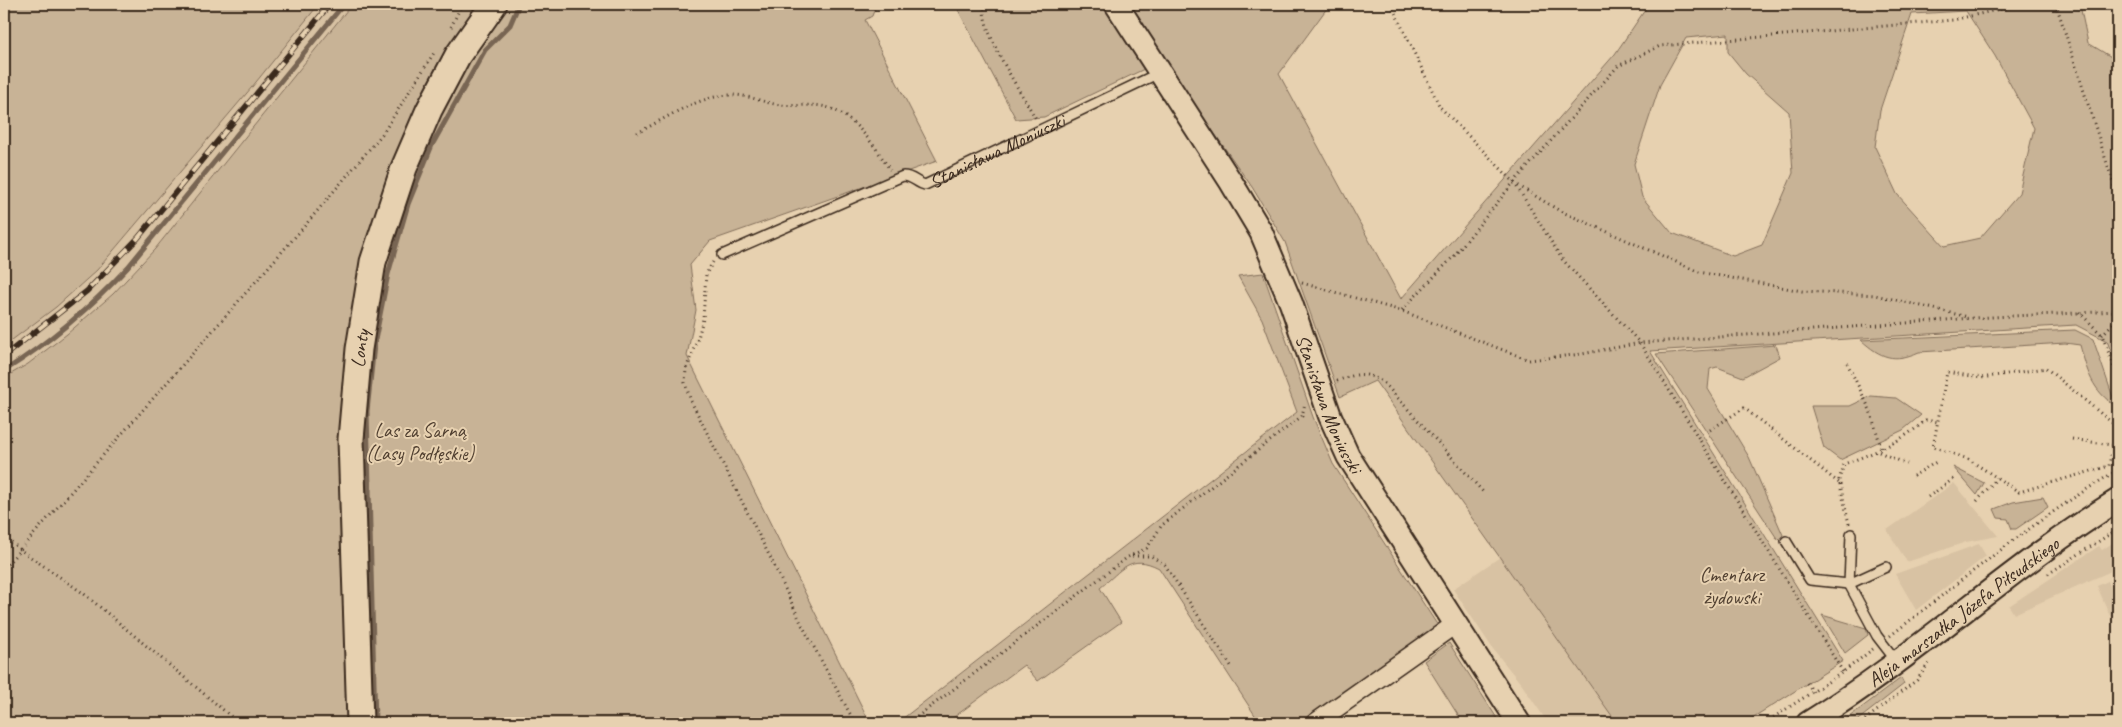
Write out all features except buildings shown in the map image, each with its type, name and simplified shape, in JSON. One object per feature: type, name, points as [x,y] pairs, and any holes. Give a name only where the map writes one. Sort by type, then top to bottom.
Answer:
[{"type":"main road","name":"Lonty","points":[[360,723],[351,440],[359,349],[373,262],[385,219],[429,110],[458,55],[494,4]]},
{"type":"street","name":"Stanisława Moniuszki","points":[[1116,4],[1236,189],[1261,232],[1291,303],[1313,393],[1330,416],[1348,456],[1519,723]]},
{"type":"street","name":"Aleja marszałka Józefa Piłsudskiego","points":[[1808,723],[1857,693],[2058,539],[2118,500]]},
{"type":"street","points":[[1315,723],[1454,624]]},
{"type":"street","points":[[1818,723],[1857,693]]},
{"type":"lane","name":"Stanisława Moniuszki","points":[[722,256],[903,176],[911,176],[919,183],[925,185],[1160,72]]},
{"type":"lane","points":[[1851,534],[1849,584],[1882,642],[1898,662]]},
{"type":"lane","points":[[1786,541],[1810,580],[1849,584],[1886,567]]},
{"type":"path","points":[[985,4],[983,8],[987,27],[996,49],[1042,129]]},
{"type":"path","points":[[1391,4],[1440,107],[1514,182],[1562,259],[1640,343],[1843,672]]},
{"type":"path","points":[[1402,311],[1454,256],[1514,182],[1618,66],[1660,46],[1953,20],[2023,4]]},
{"type":"path","points":[[2056,4],[2118,198]]},
{"type":"path","points":[[4,568],[308,222],[383,133],[430,59]]},
{"type":"path","points":[[637,133],[700,101],[719,96],[756,98],[780,105],[826,107],[841,114],[862,131],[896,179]]},
{"type":"path","points":[[1514,182],[1560,211],[1699,272],[1802,291],[1875,295],[1972,318]]},
{"type":"path","points":[[722,256],[710,264],[706,274],[703,319],[698,338],[688,362],[685,383],[691,400],[733,488],[772,561],[802,625],[855,723]]},
{"type":"path","points":[[1294,281],[1402,311],[1529,360],[1582,354],[1640,343],[1972,318],[2118,311]]},
{"type":"path","points":[[2079,312],[2102,335],[2118,378]]},
{"type":"path","points":[[2102,335],[2118,318]]},
{"type":"path","points":[[1847,363],[1870,410],[1881,451],[1907,464]]},
{"type":"path","points":[[2046,368],[2116,426],[2113,446],[2109,466],[2019,492],[1968,459],[1932,447],[1948,372],[1981,378],[2046,368]]},
{"type":"path","points":[[909,723],[1128,557],[1147,548],[1162,525],[1302,416],[1313,393],[1357,374],[1372,375],[1385,384],[1485,494]]},
{"type":"path","points":[[1710,430],[1744,408],[1840,484]]},
{"type":"path","points":[[1851,534],[1839,480],[1844,464],[1881,451],[1911,433],[1926,420],[1938,422]]},
{"type":"path","points":[[2072,438],[2118,446]]},
{"type":"path","points":[[1913,476],[1938,461]]},
{"type":"path","points":[[1764,723],[1843,672],[2014,539],[2073,497],[2118,470]]},
{"type":"path","points":[[1928,497],[1956,477]]},
{"type":"path","points":[[1976,502],[1997,478]]},
{"type":"path","points":[[2044,576],[2118,529]]},
{"type":"path","points":[[4,535],[19,549],[83,593],[239,723]]},
{"type":"path","points":[[1128,557],[1151,556],[1165,565],[1233,669]]},
{"type":"path","points":[[1860,723],[1917,680],[1933,657]]},
{"type":"path","points":[[1807,683],[1813,692]]},
{"type":"path","points":[[1869,718],[1873,723]]},
{"type":"shaded area","points":[[319,4],[352,4],[155,249],[113,294],[67,334],[28,364],[4,378],[4,346],[56,307],[97,270],[252,87]]},
{"type":"shaded area","points":[[1954,483],[1998,536],[1966,542],[1907,562],[1887,530]]},
{"type":"shaded area","points":[[2118,534],[2118,568],[2014,614],[2009,606],[2099,546],[2102,550],[2114,542],[2112,538]]},
{"type":"shaded area","points":[[1979,544],[1986,556],[1916,610],[1895,574]]},
{"type":"shaded area","points":[[1500,557],[1617,723],[1548,723],[1522,685],[1493,649],[1453,589]]},
{"type":"shaded area","points":[[2108,581],[2118,603],[2118,634],[2097,586]]},
{"type":"green space","points":[[4,4],[319,4],[252,87],[97,270],[56,307],[4,346]]},
{"type":"green space","name":"Las za Sarną (Lasy Podłęskie)","points":[[352,4],[873,4],[875,8],[872,16],[865,20],[937,161],[710,241],[690,265],[696,310],[687,356],[870,723],[4,723],[4,378],[28,364],[67,334],[113,294],[155,249]]},
{"type":"green space","name":"Cmentarz żydowski","points":[[955,4],[1330,4],[1279,74],[1401,299],[1615,54],[1649,4],[2086,4],[2081,10],[2088,43],[2118,61],[2118,342],[2112,343],[2118,356],[2118,369],[2107,341],[2076,325],[1650,351],[1843,661],[1744,723],[1617,723],[1375,381],[1340,397],[1285,242],[1252,187],[1163,60],[1044,117],[1016,119]],"holes":[[[1966,11],[1995,56],[2034,128],[2019,193],[1980,238],[1944,246],[1897,194],[1875,147],[1880,110],[1912,14]],[[1728,34],[1728,52],[1746,74],[1789,112],[1793,173],[1762,245],[1733,256],[1672,233],[1642,197],[1634,164],[1660,85],[1686,38]]]},
{"type":"green space","points":[[1263,273],[1313,417],[1333,464],[1438,626],[1437,632],[1301,723],[1260,723],[1159,568],[1141,562],[1133,563],[1121,570],[1100,588],[1121,622],[1038,681],[1024,665],[946,723],[897,723],[1297,412],[1262,319],[1238,276]]},
{"type":"green space","points":[[2075,330],[2093,339],[2116,406],[2101,394],[2096,387],[2088,372],[2080,345],[2065,343],[1919,352],[1895,358],[1882,355],[1861,340]]},
{"type":"green space","points":[[1776,345],[1780,357],[1743,377],[1717,367],[1710,369],[1708,389],[1749,457],[1783,535],[1778,540],[1656,354]]},
{"type":"green space","points":[[1871,396],[1896,398],[1921,415],[1903,430],[1840,460],[1824,448],[1811,406],[1850,406]]},
{"type":"green space","points":[[1953,467],[1984,483],[1977,495]]},
{"type":"green space","points":[[2043,497],[2048,507],[2016,529],[2012,529],[2008,519],[1998,518],[1994,509],[2013,502]]},
{"type":"green space","points":[[1822,615],[1866,628],[1868,635],[1845,653]]},
{"type":"green space","points":[[1449,643],[1500,723],[1463,723],[1424,661]]},
{"type":"green space","points":[[1901,678],[1904,684],[1854,723],[1841,723]]},
{"type":"waterway","points":[[4,371],[38,348],[69,323],[128,267],[344,4]]},
{"type":"waterway","points":[[375,723],[367,411],[374,345],[388,274],[408,204],[432,145],[485,50],[510,25],[519,4]]},
{"type":"railway","points":[[4,356],[87,291],[138,238],[330,4]]}]
